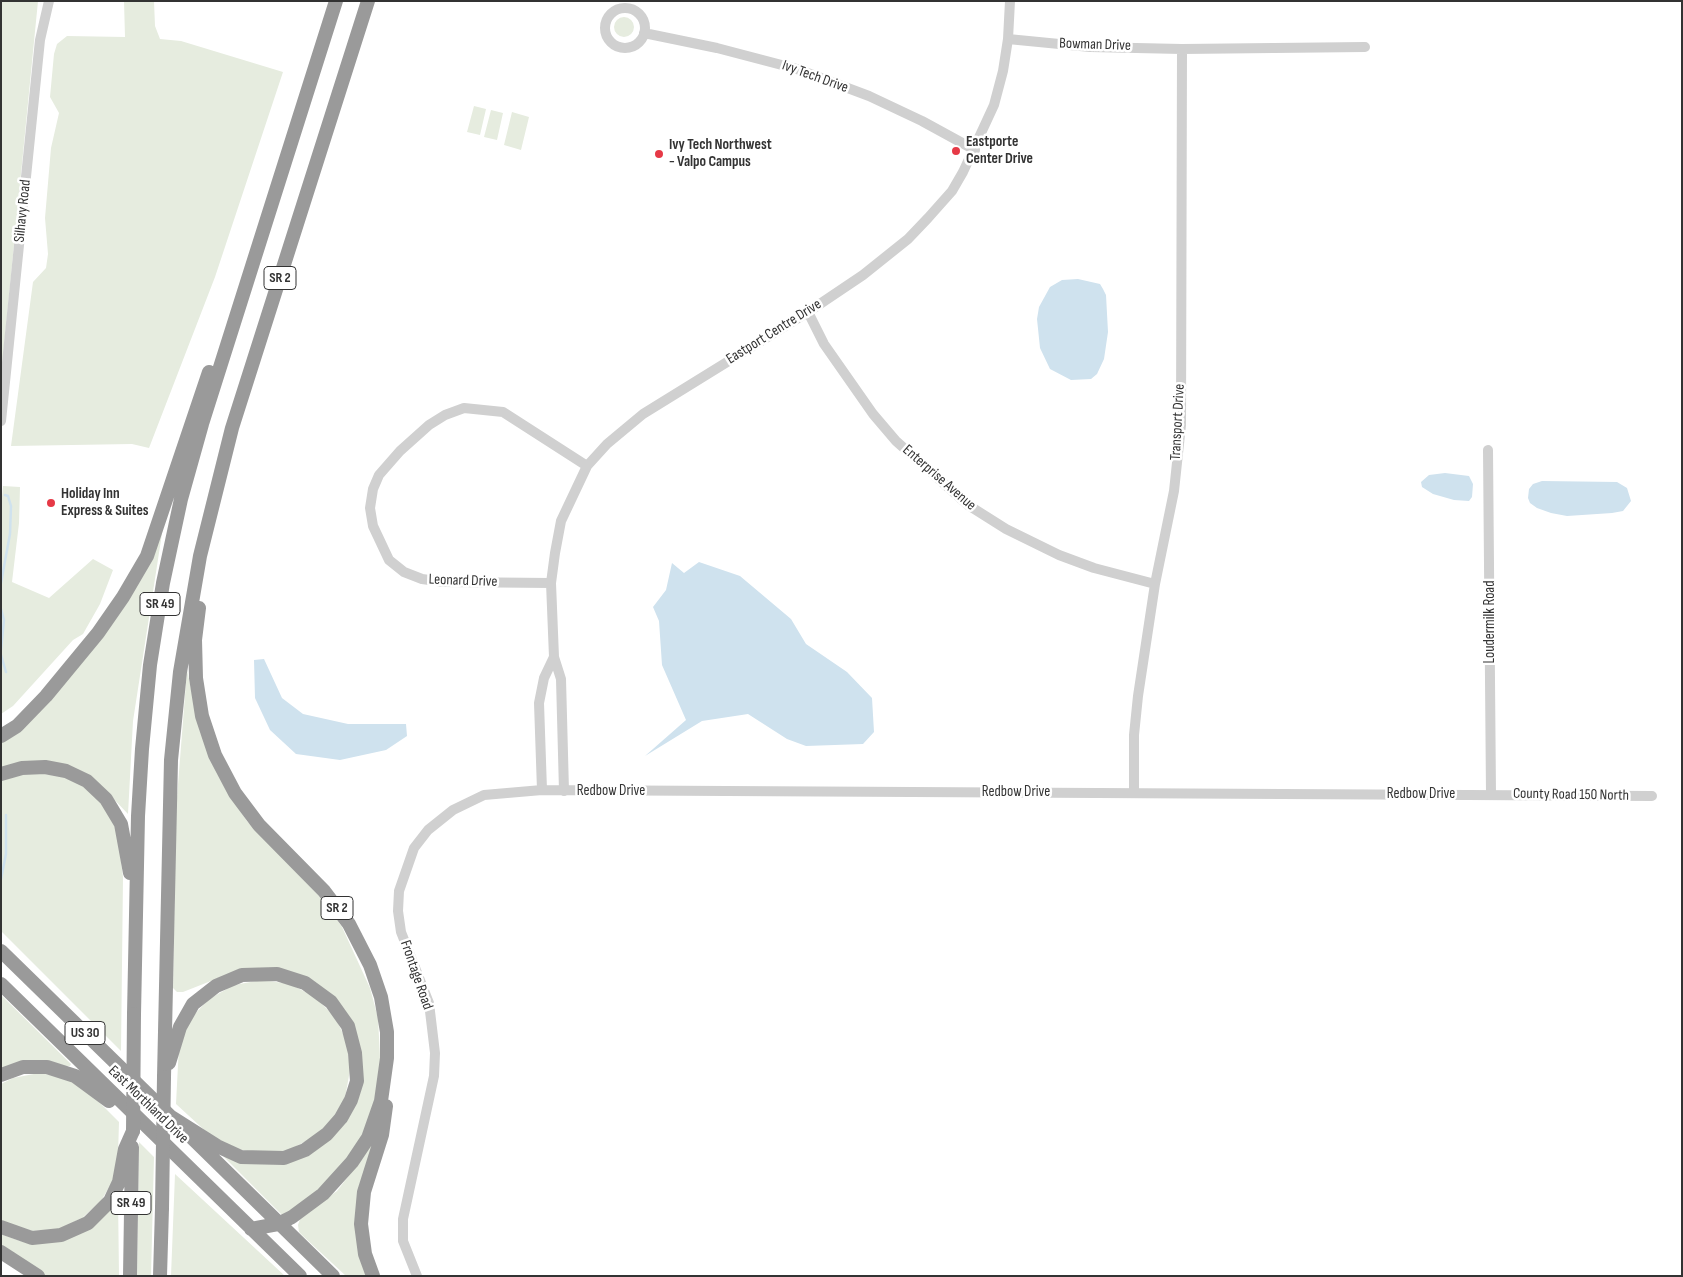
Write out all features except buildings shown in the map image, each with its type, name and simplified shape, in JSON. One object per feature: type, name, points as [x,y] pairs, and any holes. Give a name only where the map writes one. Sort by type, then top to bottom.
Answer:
[{"type":"highway","name":"SR 2","points":[[1,736],[17,726],[46,696],[98,632],[124,597],[147,556],[223,328],[243,294],[336,1]]},
{"type":"highway","name":"SR 2","points":[[251,1229],[278,1224],[323,1194],[352,1162],[368,1138],[381,1101],[388,1058],[387,1032],[381,997],[370,965],[349,924],[324,891],[259,825],[235,792],[215,755],[202,716],[196,678],[195,640],[202,589],[200,556],[232,428],[368,1]]},
{"type":"highway","name":"SR 49","points":[[130,1276],[136,925],[142,750],[150,665],[163,583],[181,499],[243,294]]},
{"type":"highway","name":"SR 49","points":[[160,1276],[164,1076],[169,1048],[171,760],[180,672],[200,556]]},
{"type":"highway","points":[[1,774],[22,768],[56,768],[87,781],[106,798],[120,824],[126,845],[136,925]]},
{"type":"highway","name":"US 30","points":[[1,951],[333,1276]]},
{"type":"highway","points":[[168,1115],[217,1146],[241,1156],[284,1158],[305,1150],[327,1134],[341,1118],[351,1100],[357,1081],[355,1053],[348,1026],[331,1002],[305,983],[277,974],[242,975],[216,986],[193,1004],[169,1048]]},
{"type":"highway","name":"East Morthland Drive","points":[[1,984],[251,1229]]},
{"type":"highway","points":[[373,1276],[365,1254],[361,1224],[364,1192],[382,1135],[387,1096],[388,1058]]},
{"type":"highway","points":[[1,1075],[23,1067],[47,1067],[63,1071],[84,1081],[118,1109],[152,1131]]},
{"type":"highway","points":[[1,1227],[32,1238],[61,1235],[88,1223],[110,1201],[119,1182],[125,1149],[132,1131]]},
{"type":"highway","name":"US 30","points":[[251,1229],[300,1276]]},
{"type":"highway","points":[[1,1252],[38,1276]]},
{"type":"street","name":"Silhavy Road","points":[[1,421],[40,40],[49,1]]},
{"type":"street","name":"Eastport Centre Drive","points":[[564,791],[561,679],[554,657],[552,583],[561,521],[586,466],[607,444],[643,414],[808,312],[863,275],[908,239],[952,191],[975,150],[994,105],[1003,71],[1008,39],[1010,1]]},
{"type":"street","points":[[628,8],[634,10],[643,20],[644,33],[636,44],[630,47],[617,46],[607,38],[605,32],[606,20],[615,10],[628,8]]},
{"type":"street","name":"Ivy Tech Drive","points":[[644,33],[717,48],[797,69],[869,96],[922,121],[975,150]]},
{"type":"street","name":"Bowman Drive","points":[[1008,39],[1090,47],[1182,49],[1365,47]]},
{"type":"street","name":"Transport Drive","points":[[1134,792],[1134,735],[1138,696],[1156,584],[1174,491],[1180,425],[1182,49]]},
{"type":"street","name":"Enterprise Avenue","points":[[808,312],[824,344],[873,414],[896,441],[968,505],[1014,532],[1059,555],[1094,568],[1156,584]]},
{"type":"street","name":"Leonard Drive","points":[[552,583],[444,582],[422,579],[404,572],[389,560],[373,526],[370,508],[373,489],[380,475],[400,451],[436,421],[445,415],[464,408],[503,412],[586,466]]},
{"type":"street","name":"Loudermilk Road","points":[[1488,450],[1491,794]]},
{"type":"street","name":"Eastport Centre Drive","points":[[542,790],[539,703],[544,678],[554,657]]},
{"type":"street","name":"Redbow Drive","points":[[542,790],[1491,794]]},
{"type":"street","name":"Frontage Road","points":[[417,1276],[403,1241],[403,1219],[434,1076],[435,1052],[429,1003],[402,932],[398,911],[404,870],[414,848],[428,830],[453,810],[484,795],[542,790]]},
{"type":"street","name":"County Road 150 North","points":[[1491,794],[1652,796]]},
{"type":"shaded area","points":[[1,1],[38,1],[1,377]]},
{"type":"shaded area","points":[[124,1],[154,1],[155,26],[160,39],[181,41],[283,72],[215,277],[149,448],[132,444],[11,446],[33,282],[46,268],[48,254],[45,218],[51,148],[59,113],[50,97],[54,54],[57,44],[67,36],[125,37]]},
{"type":"shaded area","points":[[620,17],[628,17],[634,23],[634,31],[628,37],[620,37],[614,31],[614,23]]},
{"type":"shaded area","points":[[474,106],[486,109],[480,135],[467,132]]},
{"type":"shaded area","points":[[491,110],[503,113],[497,140],[484,137]]},
{"type":"shaded area","points":[[512,112],[529,117],[521,150],[504,145]]},
{"type":"shaded area","points":[[3,486],[20,487],[19,523],[12,582],[49,598],[93,559],[113,570],[100,604],[83,634],[73,640],[13,706],[1,714],[1,507]]},
{"type":"shaded area","points":[[163,527],[133,721],[128,814],[107,792],[75,769],[1,770],[1,742],[87,653]]},
{"type":"shaded area","points":[[187,670],[200,732],[229,794],[247,821],[326,903],[342,927],[370,988],[378,1018],[381,1077],[375,1104],[362,1138],[341,1170],[301,1204],[282,1215],[223,1156],[260,1164],[334,1135],[361,1053],[316,983],[221,977],[183,992],[177,992],[173,988],[176,810]]},
{"type":"shaded area","points":[[39,773],[69,778],[83,785],[98,797],[117,829],[123,877],[121,1051],[1,931],[1,781],[19,775]]},
{"type":"shaded area","points":[[262,980],[290,984],[315,997],[335,1017],[347,1042],[350,1070],[345,1098],[332,1121],[312,1138],[289,1150],[263,1154],[237,1149],[213,1138],[176,1104],[179,1045],[190,1019],[209,999],[234,985]]},
{"type":"shaded area","points":[[1,995],[71,1064],[70,1066],[1,1069]]},
{"type":"shaded area","points":[[39,1073],[64,1077],[86,1089],[119,1122],[118,1155],[113,1180],[101,1201],[82,1218],[59,1229],[32,1231],[1,1221],[1,1084],[13,1078]]},
{"type":"shaded area","points":[[374,1137],[360,1192],[367,1276],[346,1276],[299,1232],[298,1225],[300,1219],[305,1214],[337,1191],[364,1156]]},
{"type":"shaded area","points":[[139,1142],[154,1157],[151,1276],[137,1276]]},
{"type":"shaded area","points":[[175,1174],[285,1276],[171,1276]]},
{"type":"shaded area","points":[[118,1196],[119,1276],[46,1276],[1,1247],[1,1234],[20,1241],[41,1243]]},
{"type":"water","points":[[1078,279],[1100,284],[1103,289],[1106,295],[1108,332],[1104,359],[1097,374],[1091,379],[1071,380],[1050,369],[1040,348],[1037,319],[1039,307],[1050,287],[1062,280]]},
{"type":"water","points":[[1445,473],[1469,476],[1473,484],[1472,497],[1469,501],[1454,500],[1433,494],[1422,487],[1421,482],[1429,475]]},
{"type":"water","points":[[1542,481],[1617,482],[1627,488],[1631,501],[1623,511],[1612,513],[1567,516],[1551,513],[1537,508],[1530,503],[1528,498],[1529,489],[1533,484]]},
{"type":"water","points":[[699,562],[740,576],[791,619],[806,644],[847,672],[872,698],[874,732],[863,744],[806,746],[787,739],[748,714],[702,721],[645,756],[686,720],[662,665],[659,621],[653,607],[666,590],[672,563],[684,573]]},
{"type":"water","points":[[264,659],[282,698],[303,714],[348,724],[406,724],[407,736],[386,750],[340,760],[296,754],[270,730],[255,698],[254,660]]},
{"type":"waterway","points":[[1,583],[10,534],[11,506],[8,496],[5,495]]},
{"type":"waterway","points":[[1,609],[4,620],[1,650]]},
{"type":"waterway","points":[[1,655],[6,672]]},
{"type":"waterway","points":[[1,879],[6,854],[6,815]]},
{"type":"place","name":"Eastporte Center Drive","points":[[956,151]]},
{"type":"place","name":"Ivy Tech Northwest - Valpo Campus","points":[[659,154]]},
{"type":"place","name":"Holiday Inn Express & Suites","points":[[51,503]]}]
